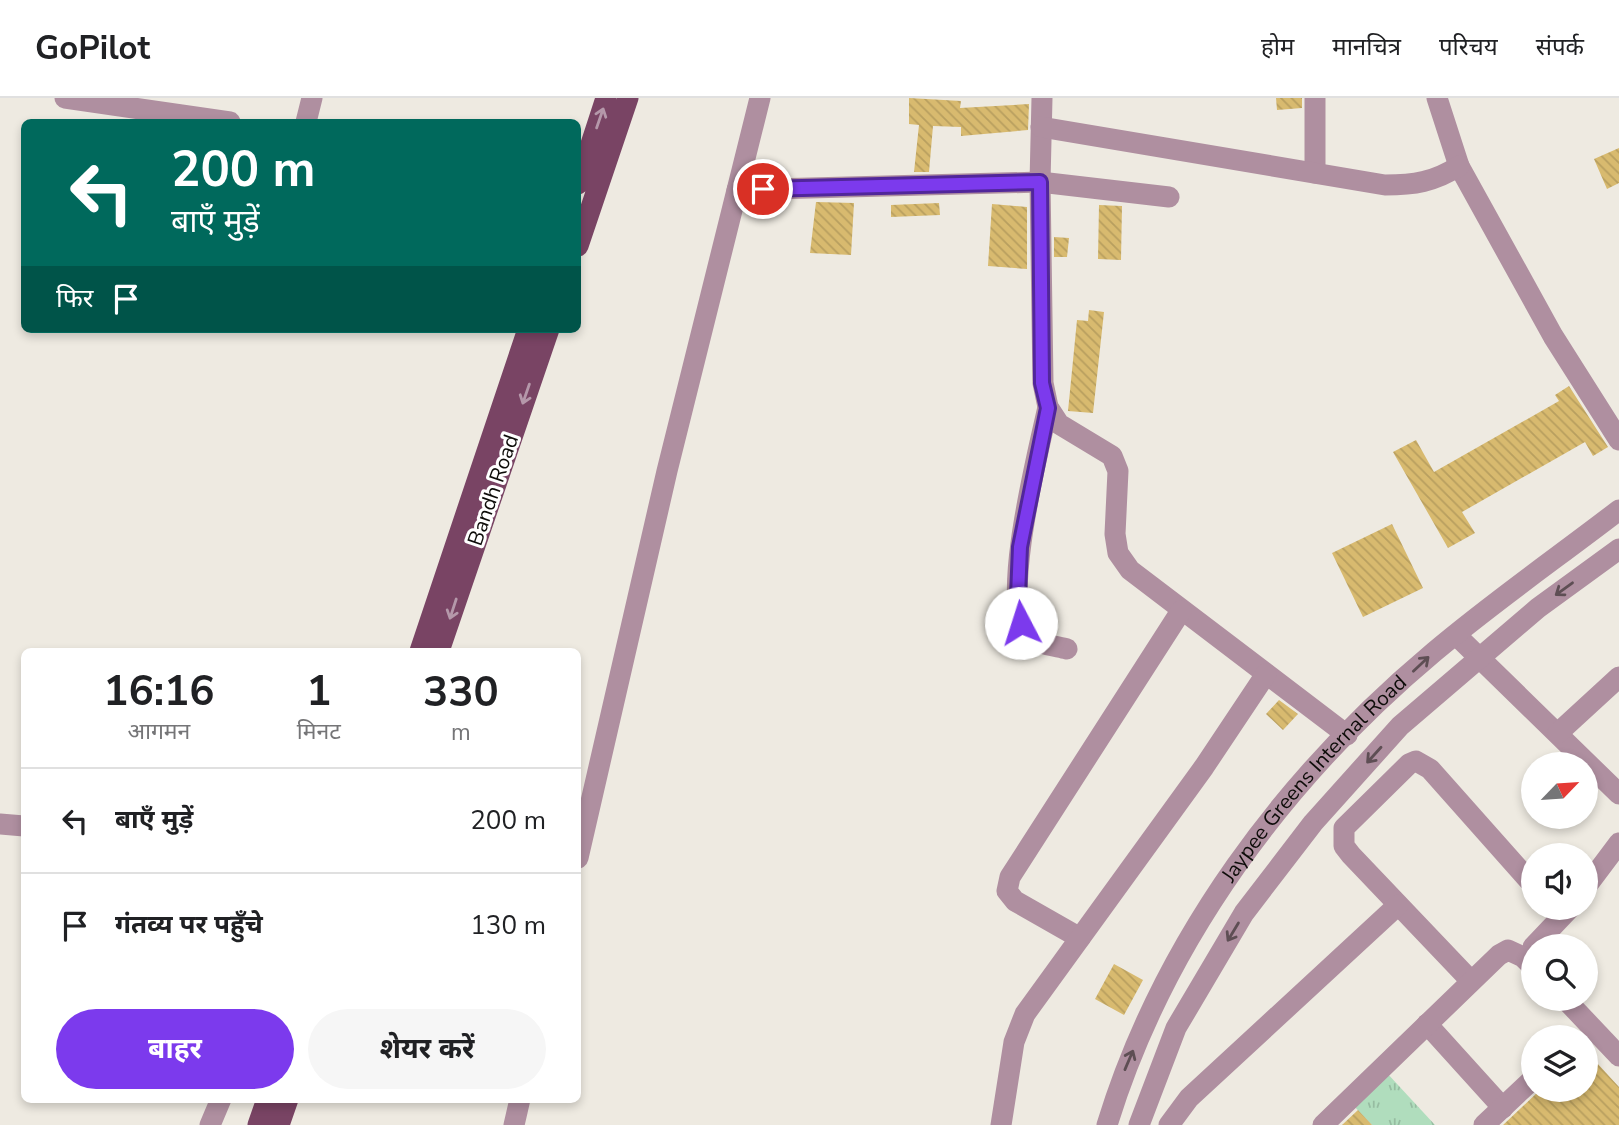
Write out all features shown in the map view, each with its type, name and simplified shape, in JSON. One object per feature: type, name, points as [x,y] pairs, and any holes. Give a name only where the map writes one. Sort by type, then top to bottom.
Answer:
[{"type":"main road","points":[[581,212],[584,178],[606,98]]},
{"type":"main road","points":[[584,178],[628,98]]},
{"type":"main road","name":"Bandh Road","points":[[421,648],[527,333]]},
{"type":"main road","name":"Bandh Road","points":[[440,648],[548,333]]},
{"type":"main road","points":[[258,1125],[266,1103]]},
{"type":"main road","points":[[279,1125],[287,1103]]},
{"type":"street","points":[[65,98],[131,103],[214,119]]},
{"type":"street","points":[[307,119],[312,98]]},
{"type":"street","points":[[581,845],[664,484],[760,98],[771,98]]},
{"type":"street","points":[[1042,98],[1042,383],[1048,408],[1059,424],[1112,456],[1118,471],[1115,534],[1118,553],[1130,570],[1347,734]]},
{"type":"street","points":[[1315,98],[1315,173]]},
{"type":"street","points":[[1437,98],[1459,166],[1553,335],[1619,440]]},
{"type":"street","points":[[1041,127],[1385,185],[1418,185],[1440,179],[1459,166]]},
{"type":"street","points":[[737,190],[1040,182],[1169,197]]},
{"type":"street","points":[[1048,408],[1020,547],[1018,614],[1025,634],[1032,640],[1068,649]]},
{"type":"street","name":"Jaypee Greens Internal Road","points":[[1107,1125],[1122,1077],[1162,984],[1214,898],[1264,825],[1347,734],[1433,652],[1619,510]]},
{"type":"street","name":"Jaypee Greens Internal Road","points":[[1139,1125],[1176,1028],[1244,913],[1313,822],[1400,726],[1538,608],[1619,549]]},
{"type":"street","points":[[1080,937],[1015,901],[1007,891],[1010,877],[1181,611]]},
{"type":"street","points":[[1456,635],[1619,794]]},
{"type":"street","points":[[1001,1125],[1014,1042],[1025,1014],[1204,767],[1266,674]]},
{"type":"street","points":[[1558,733],[1619,677]]},
{"type":"street","points":[[1471,981],[1350,855],[1341,836],[1344,828],[1409,764],[1416,761],[1430,769],[1521,871]]},
{"type":"street","points":[[0,824],[21,826]]},
{"type":"street","points":[[1598,871],[1619,843]]},
{"type":"street","points":[[1170,1125],[1189,1098],[1398,905]]},
{"type":"street","points":[[1322,1125],[1471,981],[1508,950],[1521,952]]},
{"type":"street","points":[[1427,1024],[1503,1108]]},
{"type":"street","points":[[1598,1042],[1619,1056]]},
{"type":"street","points":[[1484,1125],[1521,1091]]},
{"type":"street","points":[[210,1125],[219,1103]]},
{"type":"street","points":[[514,1125],[519,1103]]},
{"type":"green space","points":[[1386,1072],[1435,1125],[1372,1125],[1352,1104]]},
{"type":"building","points":[[909,98],[961,101],[960,108],[1029,104],[1028,130],[961,136],[961,127],[933,126],[929,172],[914,172],[919,125],[909,124]]},
{"type":"building","points":[[1276,98],[1302,98],[1302,108],[1277,110]]},
{"type":"building","points":[[1619,148],[1619,183],[1607,189],[1594,159]]},
{"type":"building","points":[[816,202],[854,203],[851,255],[810,253]]},
{"type":"building","points":[[939,203],[940,215],[891,217],[891,205]]},
{"type":"building","points":[[992,204],[1027,207],[1027,269],[988,266]]},
{"type":"building","points":[[1099,205],[1122,206],[1121,260],[1098,259]]},
{"type":"building","points":[[1054,237],[1069,238],[1067,257],[1054,257]]},
{"type":"building","points":[[1089,310],[1104,312],[1093,413],[1068,411],[1077,320],[1088,321]]},
{"type":"building","points":[[1569,386],[1608,447],[1593,456],[1585,442],[1462,512],[1475,533],[1448,548],[1393,452],[1416,440],[1434,472],[1559,401],[1555,395]]},
{"type":"building","points":[[1392,524],[1423,588],[1363,617],[1332,553]]},
{"type":"building","points":[[1279,700],[1298,714],[1283,730],[1266,714]]},
{"type":"building","points":[[1114,964],[1143,980],[1124,1015],[1095,999]]},
{"type":"building","points":[[1598,1064],[1619,1087],[1619,1125],[1503,1125],[1527,1102],[1598,1102]]},
{"type":"building","points":[[1358,1110],[1372,1125],[1342,1125]]},
{"type":"route","points":[[763,189],[1040,182],[1042,383],[1048,408],[1020,547],[1018,614],[1021,623]]}]
